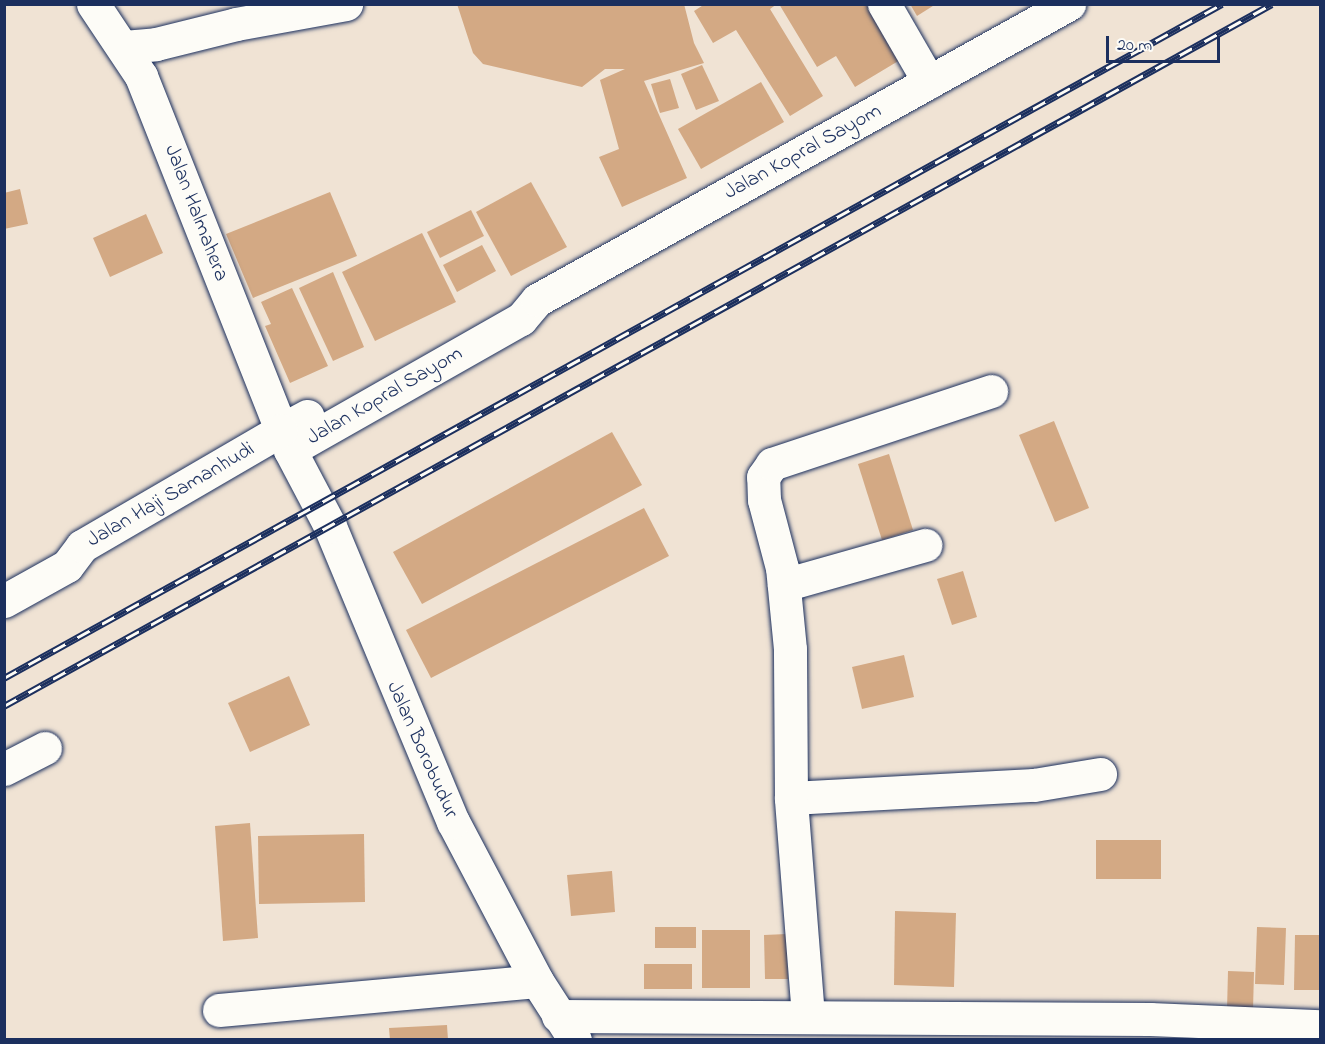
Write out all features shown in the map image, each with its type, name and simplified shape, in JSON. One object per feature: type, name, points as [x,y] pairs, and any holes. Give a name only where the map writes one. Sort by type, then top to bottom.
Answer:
[{"type":"street","name":"Jalan Halmahera","points":[[93,4],[124,47],[141,76],[286,440]]},
{"type":"street","points":[[124,47],[156,44],[236,24],[346,4]]},
{"type":"street","points":[[884,4],[929,82]]},
{"type":"street","name":"Jalan Kopral Sayom","points":[[286,440],[511,302],[537,300],[1068,4]]},
{"type":"street","points":[[808,1016],[791,798],[790,649],[784,585],[762,488],[763,477],[772,464],[991,391]]},
{"type":"street","name":"Jalan Haji Samanhudi","points":[[4,602],[286,440]]},
{"type":"street","name":"Jalan Borobudur","points":[[286,440],[330,526],[453,822],[537,981],[567,1028]]},
{"type":"street","points":[[784,585],[926,545]]},
{"type":"street","points":[[4,769],[45,748]]},
{"type":"street","points":[[791,798],[1034,784],[1100,774]]},
{"type":"street","points":[[219,1010],[537,981]]},
{"type":"street","points":[[567,1028],[808,1016],[1308,1025]]},
{"type":"building","points":[[457,4],[684,4],[694,43],[704,63],[644,81],[687,178],[622,207],[599,157],[619,149],[600,80],[625,69],[605,69],[582,87],[483,64],[473,53]]},
{"type":"building","points":[[705,4],[777,4],[770,9],[823,96],[790,116],[736,30],[713,43],[694,11]]},
{"type":"building","points":[[779,4],[879,4],[910,54],[855,87],[836,56],[817,67]]},
{"type":"building","points":[[910,4],[936,4],[917,16]]},
{"type":"building","points":[[702,65],[719,101],[696,110],[681,74]]},
{"type":"building","points":[[670,79],[679,108],[660,113],[651,84]]},
{"type":"building","points":[[761,82],[784,122],[701,169],[678,129]]},
{"type":"building","points":[[531,182],[567,247],[511,276],[476,212]]},
{"type":"building","points":[[20,189],[28,224],[4,229],[4,193]]},
{"type":"building","points":[[330,192],[357,256],[253,298],[226,234]]},
{"type":"building","points":[[471,210],[484,236],[440,258],[427,232]]},
{"type":"building","points":[[146,214],[163,253],[110,277],[93,238]]},
{"type":"building","points":[[422,233],[456,302],[375,341],[342,272]]},
{"type":"building","points":[[482,245],[496,271],[457,292],[443,265]]},
{"type":"building","points":[[333,272],[364,347],[333,361],[299,288]]},
{"type":"building","points":[[292,288],[328,366],[290,383],[265,326],[271,324],[261,302]]},
{"type":"building","points":[[1054,421],[1089,508],[1055,522],[1019,435]]},
{"type":"building","points":[[612,432],[642,485],[422,604],[393,552]]},
{"type":"building","points":[[889,454],[913,530],[882,540],[858,464]]},
{"type":"building","points":[[644,508],[669,556],[431,678],[406,630]]},
{"type":"building","points":[[963,571],[977,617],[952,625],[937,579]]},
{"type":"building","points":[[904,655],[914,697],[862,709],[852,667]]},
{"type":"building","points":[[289,676],[310,725],[250,752],[228,703]]},
{"type":"building","points":[[250,823],[258,938],[223,941],[215,826]]},
{"type":"building","points":[[364,834],[365,902],[259,904],[258,836]]},
{"type":"building","points":[[1096,840],[1161,840],[1161,879],[1096,879]]},
{"type":"building","points":[[612,871],[615,912],[571,916],[567,875]]},
{"type":"building","points":[[895,911],[956,913],[954,987],[894,985]]},
{"type":"building","points":[[655,927],[696,927],[696,948],[655,948]]},
{"type":"building","points":[[1257,927],[1286,928],[1284,985],[1255,984]]},
{"type":"building","points":[[702,930],[750,930],[750,988],[702,988]]},
{"type":"building","points":[[787,934],[788,979],[765,979],[764,935]]},
{"type":"building","points":[[1295,935],[1320,935],[1320,990],[1294,990]]},
{"type":"building","points":[[644,964],[692,964],[692,989],[644,989]]},
{"type":"building","points":[[1228,971],[1254,972],[1253,1010],[1227,1010]]},
{"type":"building","points":[[447,1025],[448,1040],[390,1040],[389,1028]]},
{"type":"railway","points":[[4,678],[1222,4]]},
{"type":"railway","points":[[4,706],[1272,4]]}]
